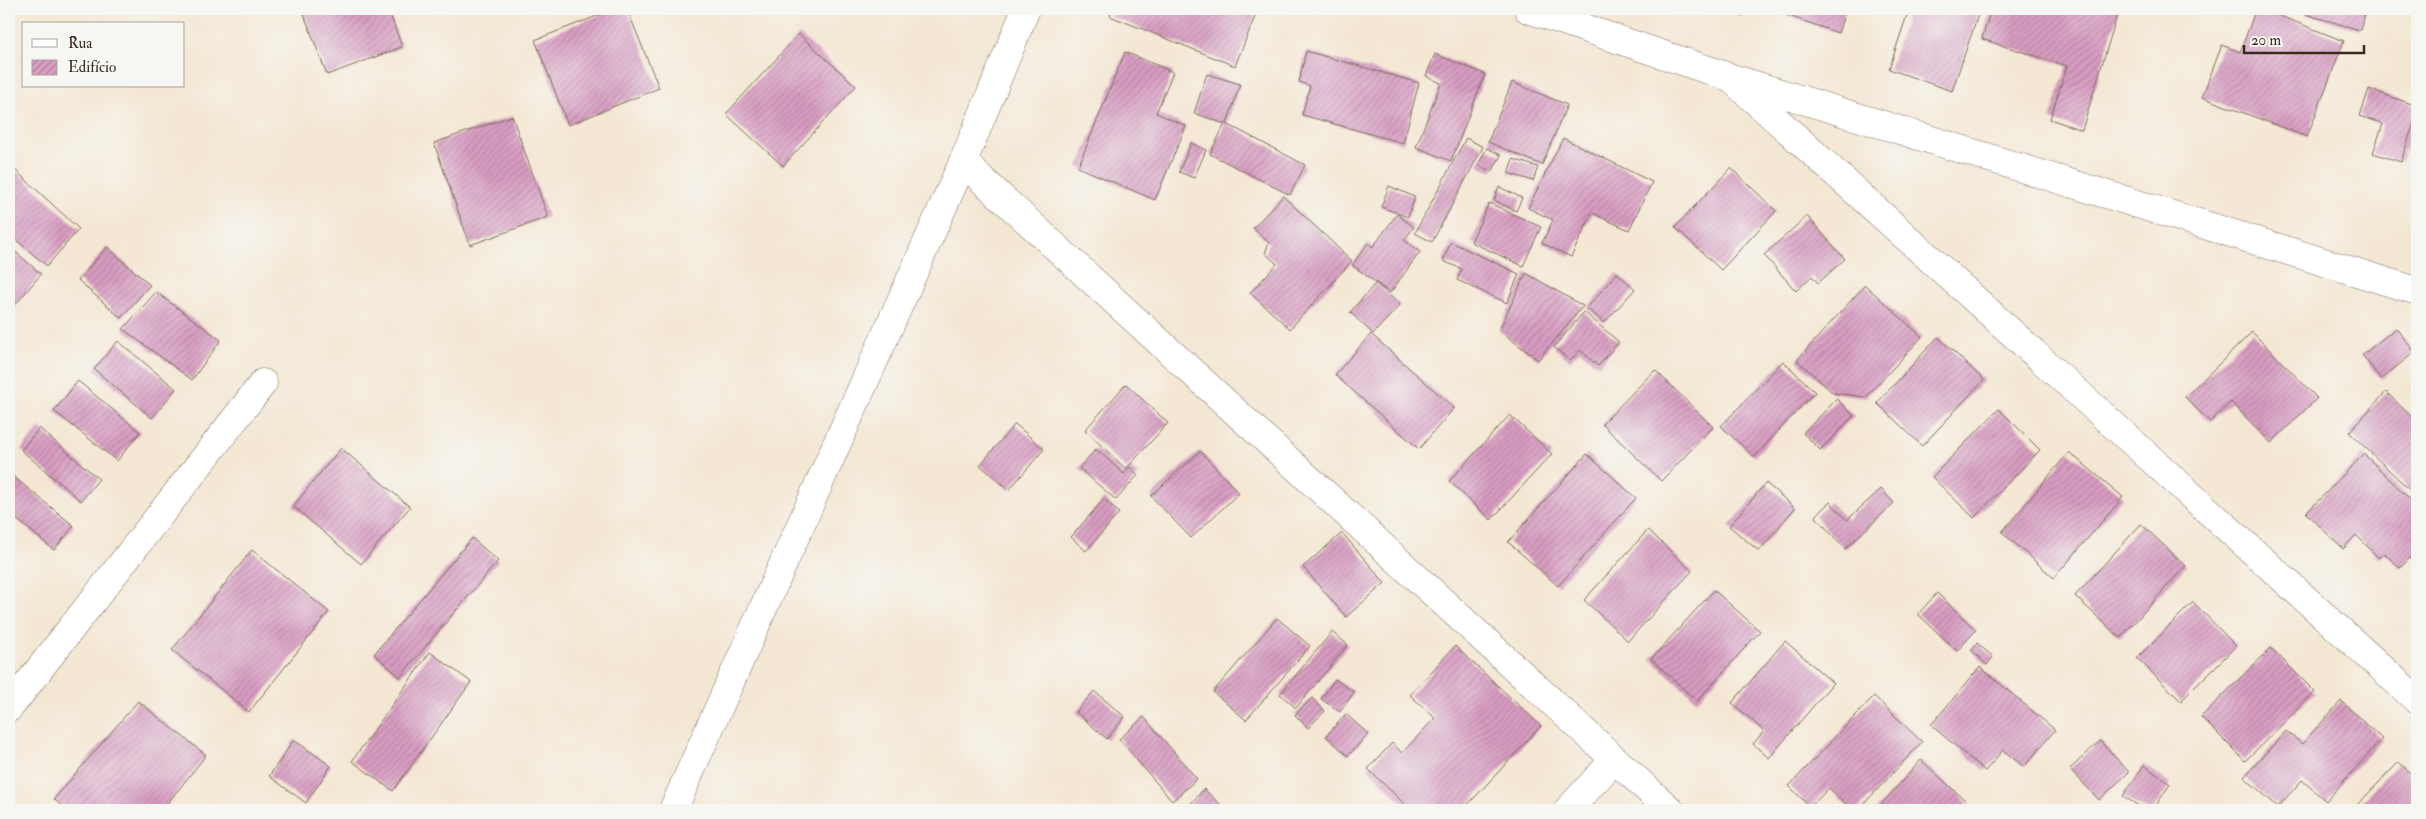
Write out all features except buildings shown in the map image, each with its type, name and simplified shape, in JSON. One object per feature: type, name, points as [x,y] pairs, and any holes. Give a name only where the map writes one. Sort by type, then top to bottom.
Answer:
[{"type":"street","points":[[673,810],[963,162],[1026,9]]},
{"type":"street","points":[[1528,9],[1729,77],[2417,291]]},
{"type":"street","points":[[1729,77],[2417,700]]},
{"type":"street","points":[[963,162],[1670,810]]},
{"type":"street","points":[[9,708],[263,382]]},
{"type":"street","points":[[1568,810],[1614,760]]}]
